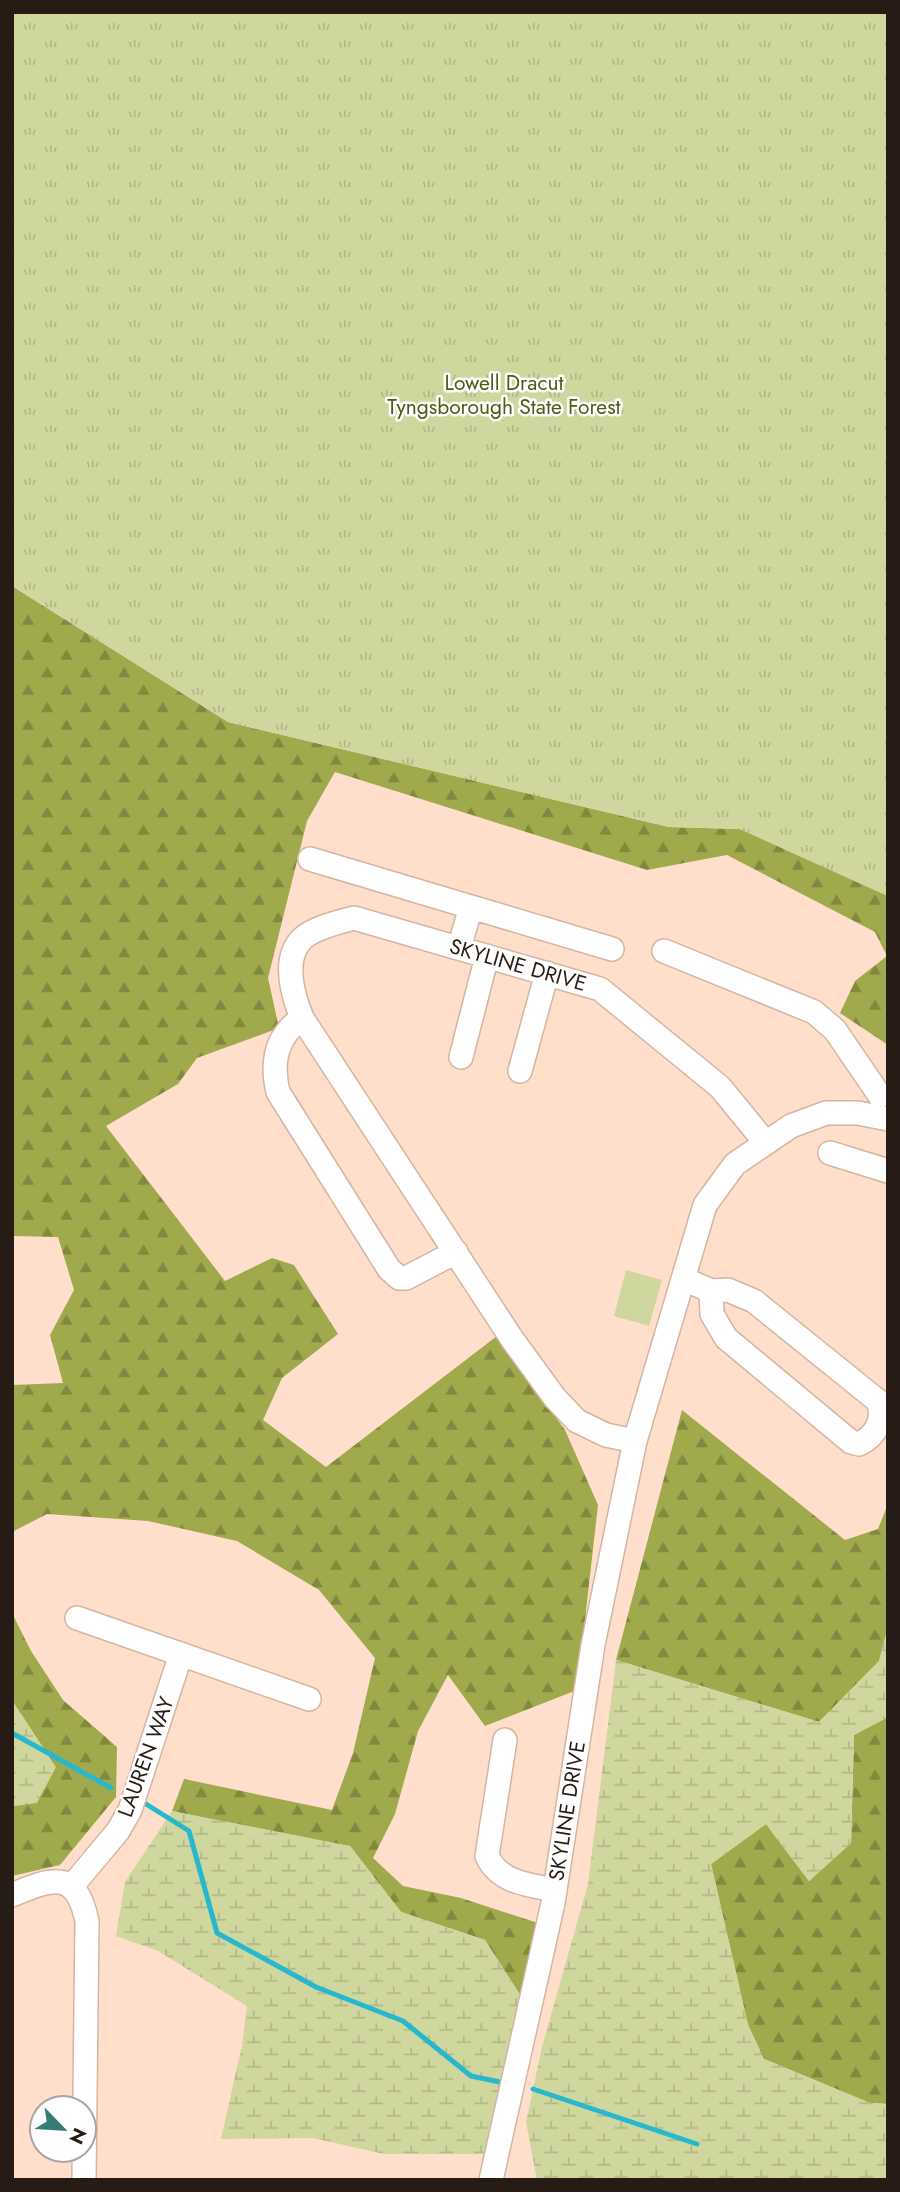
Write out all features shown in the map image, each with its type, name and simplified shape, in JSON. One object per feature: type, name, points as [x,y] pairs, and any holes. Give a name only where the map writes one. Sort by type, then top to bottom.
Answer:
[{"type":"street","points":[[310,859],[612,949]]},
{"type":"street","points":[[459,948],[471,907]]},
{"type":"street","name":"SKYLINE DRIVE","points":[[635,1441],[606,1435],[577,1421],[555,1398],[512,1339],[302,1018],[292,992],[292,959],[302,939],[354,918],[600,989],[720,1087],[765,1142]]},
{"type":"street","points":[[664,951],[814,1012],[835,1030],[883,1105]]},
{"type":"street","points":[[461,1057],[487,956]]},
{"type":"street","points":[[520,1071],[547,973]]},
{"type":"street","points":[[302,1018],[288,1028],[279,1040],[275,1080],[286,1107],[389,1269],[399,1278],[406,1278],[456,1252]]},
{"type":"street","name":"SKYLINE DRIVE","points":[[491,2180],[555,1890],[593,1644],[635,1441],[705,1205],[735,1164],[790,1126],[826,1113],[858,1113],[883,1105]]},
{"type":"street","points":[[830,1153],[888,1171]]},
{"type":"street","points":[[684,1279],[710,1291],[728,1290],[754,1301],[878,1401],[880,1419],[867,1440],[859,1444],[851,1441],[726,1338],[712,1314],[710,1291]]},
{"type":"street","points":[[77,1618],[309,1699]]},
{"type":"street","name":"LAUREN WAY","points":[[72,1886],[118,1831],[130,1810],[181,1654]]},
{"type":"street","points":[[505,1740],[487,1856],[500,1874],[510,1880],[555,1890]]},
{"type":"street","points":[[12,1895],[42,1883],[61,1881],[72,1886],[82,1896],[87,1921],[85,2180]]},
{"type":"green space","name":"Lowell Dracut Tyngsborough State Forest","points":[[12,12],[888,12],[888,896],[740,829],[669,827],[228,722],[12,586]]},
{"type":"green space","points":[[12,586],[228,722],[669,827],[740,829],[888,896],[888,1045],[840,1013],[855,981],[887,956],[875,932],[727,855],[647,870],[335,772],[307,821],[268,978],[279,1028],[197,1058],[178,1084],[106,1126],[225,1281],[272,1258],[294,1265],[338,1334],[282,1378],[263,1420],[326,1467],[497,1336],[565,1430],[598,1505],[577,1690],[485,1726],[448,1675],[418,1731],[395,1814],[373,1858],[403,1886],[461,1898],[541,1924],[522,1998],[485,1940],[401,1912],[350,1846],[279,1835],[172,1811],[184,1779],[332,1810],[353,1753],[375,1658],[319,1590],[237,1541],[148,1521],[47,1514],[14,1531],[12,1536],[12,1385],[63,1383],[50,1335],[74,1290],[58,1237],[12,1236]]},
{"type":"green space","points":[[626,1270],[662,1280],[649,1326],[614,1316]]},
{"type":"green space","points":[[682,1410],[845,1540],[878,1529],[888,1504],[888,1627],[879,1661],[819,1722],[616,1660]]},
{"type":"green space","points":[[12,1613],[31,1651],[63,1700],[117,1747],[116,1797],[60,1865],[12,1876]]},
{"type":"green space","points":[[888,1627],[888,1717],[854,1735],[851,1843],[809,1881],[766,1824],[711,1864],[748,2025],[764,2059],[870,2103],[888,2104],[888,2180],[537,2180],[526,2122],[542,2047],[588,1884],[616,1660],[819,1722],[879,1661]]},
{"type":"green space","points":[[12,1700],[56,1767],[37,1803],[15,1806],[12,1805]]},
{"type":"green space","points":[[888,1717],[888,2104],[870,2103],[764,2059],[748,2025],[711,1864],[766,1824],[809,1881],[851,1843],[854,1735]]},
{"type":"green space","points":[[172,1811],[350,1846],[401,1912],[485,1940],[522,1998],[487,2154],[384,2154],[313,2138],[221,2139],[242,2045],[247,2006],[158,1951],[116,1936],[125,1882]]},
{"type":"waterway","points":[[12,1733],[111,1788]]},
{"type":"waterway","points":[[146,1804],[189,1831],[217,1933],[316,1987],[403,2021],[471,2076],[500,2082]]},
{"type":"waterway","points":[[533,2089],[697,2144]]}]
